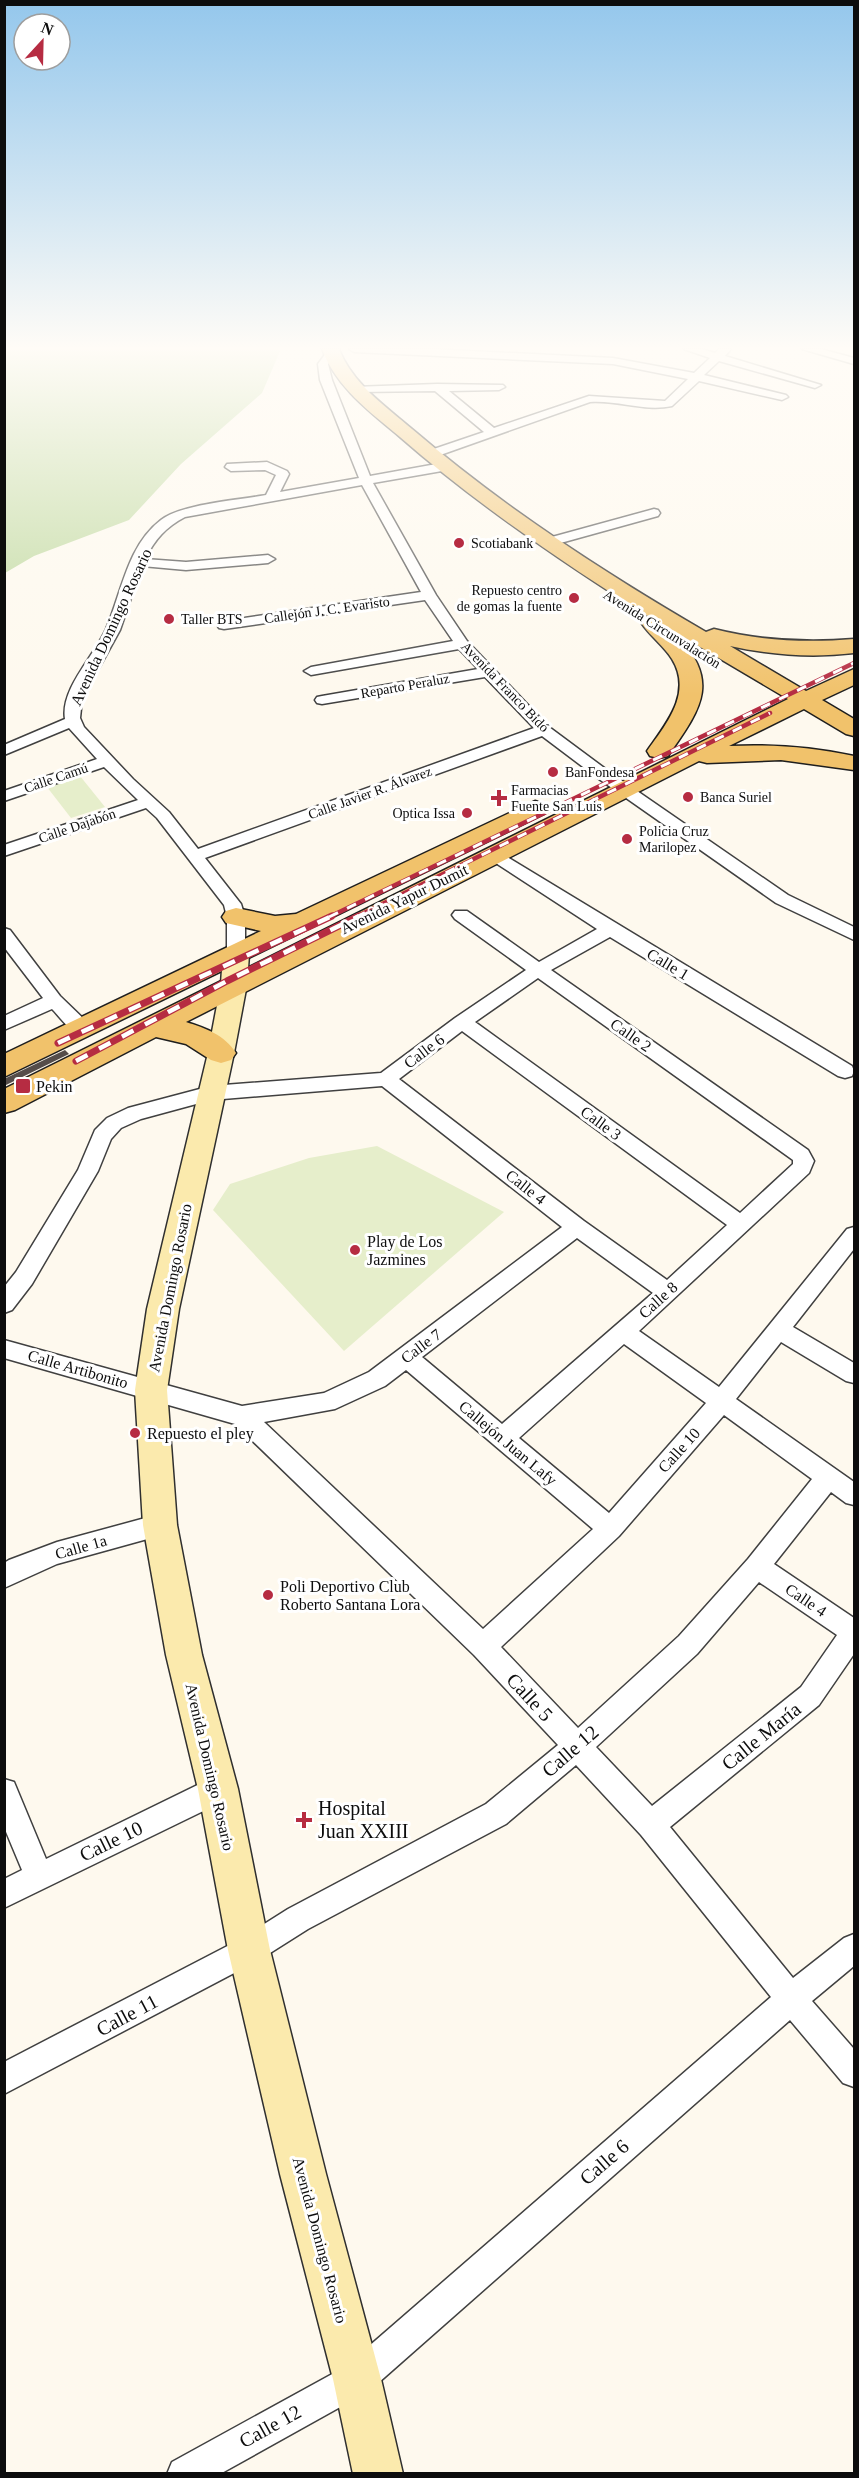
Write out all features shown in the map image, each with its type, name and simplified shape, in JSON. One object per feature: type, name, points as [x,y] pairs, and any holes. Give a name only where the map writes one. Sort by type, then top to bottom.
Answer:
[{"type":"main road","name":"Avenida Circunvalación","points":[[440,465],[657,621]]},
{"type":"main road","name":"Avenida Circunvalación","points":[[482,497],[514,530],[540,551],[789,699],[855,745]]},
{"type":"main road","points":[[657,621],[768,647],[813,650],[855,646]]},
{"type":"main road","points":[[657,621],[688,664],[692,681],[692,698],[686,712],[658,751]]},
{"type":"main road","points":[[789,699],[855,659]]},
{"type":"main road","points":[[789,699],[855,676]]},
{"type":"main road","name":"Avenida Circunvalación","points":[[789,699],[855,729]]},
{"type":"main road","name":"Avenida Yapur Dumit","points":[[4,1066],[82,1029],[235,969],[494,854],[614,782],[658,751],[789,699]]},
{"type":"main road","name":"Avenida Yapur Dumit","points":[[4,1102],[150,1027],[305,920],[614,782],[685,759],[789,699]]},
{"type":"main road","points":[[685,759],[757,752],[792,753],[855,763]]},
{"type":"main road","points":[[236,917],[275,925],[305,920]]},
{"type":"main road","name":"Avenida Domingo Rosario","points":[[235,969],[221,1053],[163,1309],[151,1390],[160,1525],[184,1655],[218,1789],[249,1950],[303,2174],[357,2379],[378,2474]]},
{"type":"main road","points":[[150,1027],[187,1031],[206,1040],[221,1053]]},
{"type":"street","name":"Avenida Franco Bidó","points":[[360,465],[366,481],[429,595],[462,644],[544,730],[614,782],[782,899],[855,934]]},
{"type":"street","name":"Avenida Domingo Rosario","points":[[235,969],[236,917],[232,904],[163,815],[78,730],[73,721],[72,710],[76,696],[112,631],[137,562],[158,528],[175,516],[366,481],[422,465]]},
{"type":"street","points":[[231,467],[267,466],[283,474],[271,498]]},
{"type":"street","points":[[546,543],[654,513]]},
{"type":"street","points":[[137,562],[186,566],[268,559]]},
{"type":"street","name":"Callejón J. C. Evaristo","points":[[224,625],[429,595]]},
{"type":"street","points":[[311,671],[462,644]]},
{"type":"street","name":"Reparto Peraluz","points":[[322,700],[488,672]]},
{"type":"street","points":[[4,751],[73,721]]},
{"type":"street","name":"Calle Javier R. Álvarez","points":[[196,856],[544,730]]},
{"type":"street","name":"Calle Camú","points":[[4,796],[108,760]]},
{"type":"street","name":"Calle Dajabón","points":[[4,851],[149,802]]},
{"type":"street","name":"Calle 1","points":[[494,854],[610,930],[845,1071]]},
{"type":"street","name":"Calle 2","points":[[461,915],[801,1155]]},
{"type":"street","name":"Calle 6","points":[[4,1304],[24,1278],[88,1172],[102,1135],[114,1124],[135,1113],[211,1094],[386,1079],[462,1022],[538,970],[610,930]]},
{"type":"street","points":[[4,934],[54,1000],[82,1029]]},
{"type":"street","points":[[4,1024],[54,1000]]},
{"type":"street","name":"Calle 3","points":[[462,1022],[741,1224]]},
{"type":"street","name":"Calle 4","points":[[386,1079],[577,1227],[668,1292]]},
{"type":"street","name":"Calle 8","points":[[502,1439],[668,1292],[802,1168],[804,1161],[801,1155]]},
{"type":"street","name":"Calle 7","points":[[242,1416],[327,1402],[376,1379],[577,1227]]},
{"type":"street","name":"Calle 10","points":[[483,1646],[609,1528],[722,1402],[855,1235]]},
{"type":"street","points":[[778,1329],[855,1374]]},
{"type":"street","points":[[623,1331],[855,1494]]},
{"type":"street","name":"Calle Artibonito","points":[[4,1348],[151,1390]]},
{"type":"street","name":"Callejón Juan Lafy","points":[[406,1358],[609,1528]]},
{"type":"street","name":"Calle 5","points":[[151,1390],[242,1416],[483,1646],[651,1825],[791,1998],[855,2072]]},
{"type":"street","name":"Calle 12","points":[[249,1950],[298,1919],[496,1814],[576,1747],[688,1645],[757,1567],[829,1476]]},
{"type":"street","name":"Calle 1a","points":[[4,1577],[15,1569],[40,1559],[160,1525]]},
{"type":"street","name":"Calle 4","points":[[757,1567],[855,1632]]},
{"type":"street","name":"Calle María","points":[[651,1825],[810,1696],[855,1632]]},
{"type":"street","name":"Calle 10","points":[[4,1894],[218,1789]]},
{"type":"street","points":[[4,1792],[39,1877]]},
{"type":"street","name":"Calle 6","points":[[357,2379],[791,1998],[855,1948]]},
{"type":"street","name":"Calle 11","points":[[4,2079],[249,1950]]},
{"type":"street","name":"Calle 12","points":[[184,2474],[357,2379]]},
{"type":"green space","points":[[5,465],[180,465],[129,520],[34,556],[5,573]]},
{"type":"green space","points":[[80,776],[105,807],[71,818],[47,787]]},
{"type":"green space","name":"Play de Los Jazmines","points":[[377,1146],[504,1212],[344,1351],[213,1210],[230,1184],[309,1158]]},
{"type":"building","points":[[65,1050],[69,1054],[4,1086],[4,1079]]},
{"type":"railway","points":[[329,917],[854,663]]},
{"type":"railway","points":[[356,917],[770,713]]},
{"type":"railway","points":[[58,1043],[332,916]]},
{"type":"railway","points":[[76,1061],[227,981],[359,916]]},
{"type":"place","name":"Scotiabank","points":[[459,543]]},
{"type":"place","name":"Repuesto centro de gomas la fuente","points":[[574,598]]},
{"type":"place","name":"Taller BTS","points":[[169,619]]},
{"type":"place","name":"BanFondesa","points":[[553,772]]},
{"type":"place","name":"Banca Suriel","points":[[688,797]]},
{"type":"place","name":"Farmacias Fuente San Luis","points":[[499,798]]},
{"type":"place","name":"Optica Issa","points":[[467,813]]},
{"type":"place","name":"Policia Cruz Marilopez","points":[[627,839]]},
{"type":"place","name":"Pekin","points":[[23,1086]]},
{"type":"place","name":"Play de Los Jazmines","points":[[355,1250]]},
{"type":"place","name":"Repuesto el pley","points":[[135,1433]]},
{"type":"place","name":"Poli Deportivo Club Roberto Santana Lora","points":[[268,1595]]},
{"type":"place","name":"Hospital Juan XXIII","points":[[304,1820]]}]
